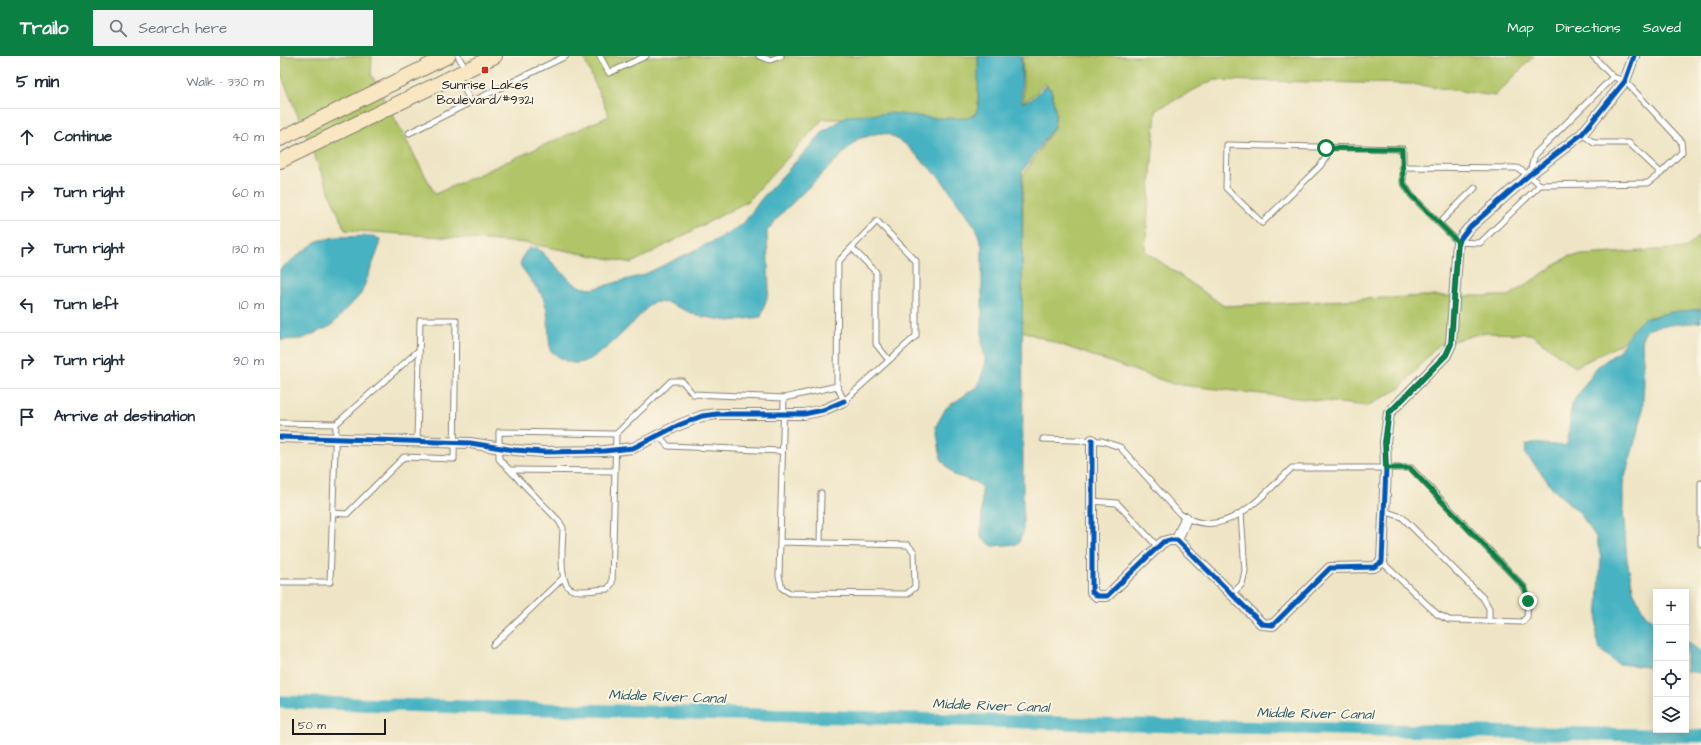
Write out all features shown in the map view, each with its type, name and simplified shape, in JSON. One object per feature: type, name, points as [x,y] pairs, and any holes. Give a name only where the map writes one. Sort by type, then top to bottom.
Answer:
[{"type":"street","points":[[280,139],[448,56]]},
{"type":"street","points":[[280,161],[494,56]]},
{"type":"street","points":[[1092,440],[1092,592],[1096,596],[1107,596],[1163,542],[1177,540],[1262,624],[1273,625],[1330,568],[1374,567],[1382,562],[1386,468],[1385,442],[1389,413],[1446,355],[1451,344],[1458,242],[1468,229],[1529,175],[1582,134],[1625,81],[1634,56]]},
{"type":"street","points":[[280,438],[335,438],[454,442],[514,450],[544,452],[615,450],[633,448],[679,425],[702,416],[717,414],[804,414],[823,410],[844,401]]},
{"type":"street","points":[[1177,540],[1186,518]]},
{"type":"lane","points":[[458,56],[471,102]]},
{"type":"lane","points":[[409,133],[566,56]]},
{"type":"lane","points":[[600,56],[609,73],[646,56]]},
{"type":"lane","points":[[758,56],[770,60],[781,56]]},
{"type":"lane","points":[[1402,167],[1517,168],[1529,175],[1540,185],[1648,183],[1661,173],[1682,152],[1681,141],[1625,81],[1613,77],[1593,56]]},
{"type":"lane","points":[[1529,175],[1535,154],[1613,77]]},
{"type":"lane","points":[[1582,134],[1594,143],[1629,143],[1661,173]]},
{"type":"lane","points":[[1326,148],[1327,156],[1320,166],[1262,223],[1226,188],[1227,145],[1402,149],[1403,182],[1411,195],[1458,242],[1480,244],[1540,185]]},
{"type":"lane","points":[[1439,223],[1475,188]]},
{"type":"lane","points":[[877,221],[916,261],[916,336],[888,359],[844,401],[837,386],[838,262],[877,221]]},
{"type":"lane","points":[[852,248],[876,272],[876,344],[888,359]]},
{"type":"lane","points":[[333,514],[346,514],[404,457],[454,459],[456,320],[420,320],[417,441]]},
{"type":"lane","points":[[280,423],[336,424],[419,350]]},
{"type":"lane","points":[[616,434],[499,432],[499,459],[559,521],[563,528],[563,578],[567,587],[574,590],[608,589],[612,583],[616,434],[671,381],[682,381],[693,394],[784,398],[837,386]]},
{"type":"lane","points":[[780,542],[908,545],[914,552],[915,587],[907,594],[790,592],[782,588],[779,576],[784,398]]},
{"type":"lane","points":[[280,582],[330,582],[336,424]]},
{"type":"lane","points":[[659,436],[668,446],[782,451]]},
{"type":"lane","points":[[1043,439],[1102,440],[1120,447],[1180,514],[1186,518],[1205,524],[1224,522],[1241,513],[1292,468],[1410,468],[1525,588],[1528,601],[1527,617],[1522,622],[1449,620],[1437,614],[1382,562]]},
{"type":"lane","points":[[510,470],[614,471]]},
{"type":"lane","points":[[1701,483],[1701,544]]},
{"type":"lane","points":[[820,543],[821,492]]},
{"type":"lane","points":[[1092,501],[1117,503],[1158,547]]},
{"type":"lane","points":[[1384,511],[1402,517],[1483,598],[1489,608],[1489,621]]},
{"type":"lane","points":[[1232,594],[1242,584],[1246,571],[1241,513]]},
{"type":"lane","points":[[493,645],[563,578]]},
{"type":"green space","points":[[280,56],[372,56],[371,74],[435,194],[609,116],[583,56],[979,56],[979,110],[968,119],[823,119],[748,201],[632,263],[526,243],[345,230],[280,72]]},
{"type":"green space","points":[[1022,56],[1534,56],[1495,96],[1412,84],[1213,80],[1156,110],[1145,251],[1224,306],[1425,296],[1509,296],[1569,256],[1686,248],[1701,234],[1701,309],[1649,317],[1619,345],[1575,367],[1531,334],[1482,333],[1438,345],[1399,389],[1367,406],[1173,384],[1022,331],[1023,175],[1055,126],[1052,93],[1045,83],[1035,94],[1024,102]]},
{"type":"water","points":[[978,56],[1021,56],[1022,102],[1032,99],[1045,86],[1051,89],[1056,114],[1054,126],[1022,172],[1023,533],[1018,544],[993,546],[981,538],[982,487],[975,482],[954,475],[941,459],[936,426],[946,408],[978,386],[986,362],[982,345],[982,246],[976,228],[941,179],[905,144],[888,134],[879,133],[858,139],[781,214],[767,231],[769,291],[761,317],[730,321],[698,316],[669,303],[653,302],[607,347],[586,361],[573,363],[566,361],[550,350],[547,310],[543,297],[520,265],[524,254],[529,248],[538,248],[572,282],[580,287],[592,289],[643,275],[714,241],[743,224],[762,198],[824,131],[847,116],[891,113],[934,118],[967,118],[975,115],[978,107]]},
{"type":"water","points":[[371,236],[380,239],[378,250],[361,294],[331,326],[302,339],[280,340],[280,269],[317,241],[336,237]]},
{"type":"water","points":[[1701,309],[1701,322],[1659,326],[1647,330],[1642,338],[1644,383],[1642,416],[1623,484],[1623,509],[1627,560],[1634,593],[1646,616],[1653,620],[1653,668],[1618,664],[1600,650],[1596,639],[1601,557],[1596,537],[1579,512],[1555,491],[1535,465],[1525,455],[1526,445],[1532,443],[1564,446],[1568,442],[1571,405],[1597,367],[1619,351],[1632,330],[1643,319],[1671,312]]},
{"type":"water","points":[[1689,644],[1701,652],[1701,673],[1689,671]]},
{"type":"waterway","name":"Middle River Canal","points":[[280,702],[1174,726],[1701,736]]},
{"type":"cycle path","points":[[1092,440],[1092,592],[1097,596],[1107,596],[1163,542],[1177,540],[1262,624],[1273,625],[1330,568],[1374,567],[1382,562],[1386,468],[1385,442],[1389,413],[1446,355],[1451,344],[1458,242],[1468,229],[1529,175],[1582,134],[1625,81],[1634,56]]},
{"type":"cycle path","points":[[280,437],[470,443],[514,450],[544,452],[604,451],[633,448],[679,425],[702,416],[717,414],[804,414],[823,410],[844,401]]},
{"type":"place","name":"Sunrise Lakes Boulevard/#9321","points":[[485,70]]},
{"type":"route","points":[[1326,148],[1402,149],[1403,182],[1411,195],[1458,242],[1451,344],[1446,355],[1389,413],[1385,442],[1386,468],[1410,468],[1525,588],[1528,601]]}]
